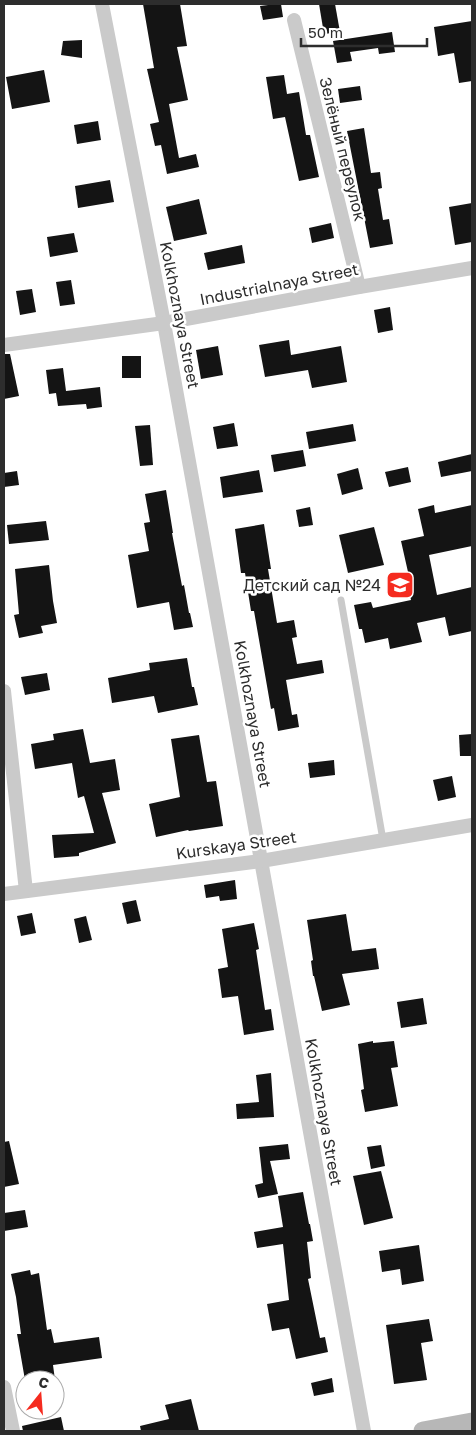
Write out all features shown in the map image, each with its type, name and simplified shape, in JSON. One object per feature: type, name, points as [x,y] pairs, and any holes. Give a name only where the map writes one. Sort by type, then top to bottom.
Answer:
[{"type":"street","name":"Kolkhoznaya Street","points":[[102,4],[164,323],[364,1431]]},
{"type":"street","name":"Зелёный переулок","points":[[294,20],[359,287]]},
{"type":"street","name":"Industrialnaya Street","points":[[4,345],[164,323],[472,268]]},
{"type":"street","points":[[4,691],[26,891]]},
{"type":"street","name":"Kurskaya Street","points":[[4,894],[261,861],[472,824]]},
{"type":"street","points":[[4,1387],[13,1431]]},
{"type":"street","points":[[423,1431],[472,1422]]},
{"type":"lane","points":[[341,600],[383,840]]},
{"type":"building","points":[[143,4],[180,4],[187,46],[177,47],[188,100],[169,104],[179,158],[196,154],[199,167],[167,174],[161,145],[155,146],[150,124],[159,122],[147,69],[154,68]]},
{"type":"building","points":[[281,4],[283,17],[263,20],[260,6]]},
{"type":"building","points":[[319,4],[335,4],[340,32],[324,34]]},
{"type":"building","points":[[472,21],[472,81],[459,83],[454,53],[438,56],[434,27]]},
{"type":"building","points":[[392,32],[395,52],[379,54],[378,48],[350,52],[352,61],[337,63],[333,41]]},
{"type":"building","points":[[82,40],[82,58],[61,55],[63,41]]},
{"type":"building","points":[[44,70],[50,102],[12,109],[6,77]]},
{"type":"building","points":[[284,75],[287,94],[299,92],[306,135],[310,135],[319,177],[299,181],[285,117],[273,119],[266,77]]},
{"type":"building","points":[[360,86],[362,100],[340,103],[338,89]]},
{"type":"building","points":[[98,121],[101,140],[77,144],[74,125]]},
{"type":"building","points":[[364,128],[371,173],[380,172],[382,188],[378,189],[383,220],[389,219],[393,244],[370,248],[347,131]]},
{"type":"building","points":[[110,180],[114,202],[78,208],[75,186]]},
{"type":"building","points":[[199,199],[207,234],[174,241],[166,207]]},
{"type":"building","points":[[472,203],[472,242],[455,245],[449,207]]},
{"type":"building","points":[[331,223],[334,238],[312,243],[309,228]]},
{"type":"building","points":[[74,233],[78,252],[50,257],[47,237]]},
{"type":"building","points":[[242,245],[245,263],[208,270],[204,253]]},
{"type":"building","points":[[71,280],[75,304],[60,306],[56,282]]},
{"type":"building","points":[[32,289],[36,312],[20,315],[16,291]]},
{"type":"building","points":[[390,307],[393,330],[378,333],[374,310]]},
{"type":"building","points":[[289,340],[291,355],[341,346],[347,382],[312,388],[308,370],[265,377],[259,345]]},
{"type":"building","points":[[218,346],[223,375],[201,379],[196,350]]},
{"type":"building","points":[[4,354],[10,354],[19,396],[4,399]]},
{"type":"building","points":[[122,356],[141,356],[141,378],[122,378]]},
{"type":"building","points":[[63,368],[66,391],[100,387],[102,407],[87,409],[86,404],[58,406],[56,393],[49,394],[46,370]]},
{"type":"building","points":[[234,423],[238,446],[217,449],[213,427]]},
{"type":"building","points":[[353,424],[356,441],[309,449],[306,432]]},
{"type":"building","points":[[150,425],[153,465],[140,466],[135,426]]},
{"type":"building","points":[[303,450],[306,466],[274,472],[271,455]]},
{"type":"building","points":[[472,454],[472,471],[441,477],[438,462]]},
{"type":"building","points":[[408,467],[411,482],[389,487],[385,472]]},
{"type":"building","points":[[358,468],[363,489],[342,495],[337,474]]},
{"type":"building","points":[[259,470],[263,492],[223,498],[220,477]]},
{"type":"building","points":[[17,471],[19,485],[4,487],[4,473]]},
{"type":"building","points":[[166,490],[182,586],[184,585],[193,627],[174,630],[169,602],[137,608],[128,555],[149,551],[144,523],[150,522],[145,494]]},
{"type":"building","points":[[434,505],[435,513],[472,505],[472,546],[429,555],[437,595],[472,587],[472,631],[449,636],[445,617],[417,623],[422,642],[390,649],[388,638],[365,643],[362,629],[359,629],[354,605],[371,602],[373,608],[411,600],[405,573],[408,572],[401,541],[424,536],[418,509]]},
{"type":"building","points":[[310,507],[313,525],[299,527],[296,510]]},
{"type":"building","points":[[46,521],[49,540],[9,544],[7,525]]},
{"type":"building","points":[[264,524],[271,569],[268,569],[277,623],[294,620],[297,637],[292,638],[297,664],[322,660],[324,673],[286,680],[292,715],[297,714],[299,727],[278,731],[274,708],[271,709],[254,611],[251,611],[245,573],[241,573],[235,529]]},
{"type":"building","points":[[374,527],[384,565],[348,573],[339,535]]},
{"type":"building","points":[[49,565],[57,623],[41,626],[43,633],[19,638],[14,615],[19,614],[15,569]]},
{"type":"building","points":[[187,658],[192,687],[194,687],[198,705],[158,713],[154,696],[112,703],[108,678],[150,670],[149,663]]},
{"type":"building","points":[[47,673],[50,690],[25,695],[21,677]]},
{"type":"building","points":[[83,729],[90,763],[115,759],[120,790],[102,793],[116,843],[79,853],[79,856],[54,858],[52,835],[94,833],[84,796],[78,798],[72,763],[35,769],[31,744],[54,740],[53,734]]},
{"type":"building","points":[[472,734],[472,756],[460,756],[459,735]]},
{"type":"building","points":[[199,735],[207,782],[216,781],[223,826],[188,830],[156,837],[149,804],[180,797],[171,739]]},
{"type":"building","points":[[334,760],[335,775],[310,778],[308,763]]},
{"type":"building","points":[[452,776],[456,797],[438,801],[433,780]]},
{"type":"building","points":[[235,880],[237,899],[220,901],[219,896],[206,898],[204,885]]},
{"type":"building","points":[[136,900],[141,921],[127,924],[122,903]]},
{"type":"building","points":[[32,913],[36,933],[21,936],[17,916]]},
{"type":"building","points":[[346,914],[352,951],[376,948],[379,969],[342,974],[350,1005],[322,1011],[313,976],[311,961],[313,960],[307,920]]},
{"type":"building","points":[[86,916],[92,940],[79,943],[74,919]]},
{"type":"building","points":[[254,923],[259,949],[256,950],[265,1010],[271,1009],[274,1030],[244,1035],[238,996],[222,998],[218,969],[228,967],[222,929]]},
{"type":"building","points":[[423,998],[427,1024],[401,1028],[397,1002]]},
{"type":"building","points":[[373,1041],[373,1043],[394,1041],[398,1067],[391,1068],[398,1106],[365,1112],[361,1090],[364,1089],[358,1044]]},
{"type":"building","points":[[271,1073],[274,1117],[237,1119],[236,1104],[259,1102],[256,1075]]},
{"type":"building","points":[[9,1141],[19,1184],[4,1187],[4,1142]]},
{"type":"building","points":[[288,1144],[290,1159],[270,1161],[278,1194],[258,1198],[255,1185],[263,1183],[259,1147]]},
{"type":"building","points":[[381,1145],[385,1166],[371,1169],[367,1147]]},
{"type":"building","points":[[381,1171],[393,1218],[364,1225],[353,1176]]},
{"type":"building","points":[[303,1192],[313,1241],[307,1242],[311,1278],[308,1279],[320,1338],[325,1337],[328,1352],[296,1359],[289,1328],[272,1331],[267,1304],[289,1300],[283,1244],[257,1248],[254,1232],[283,1227],[278,1196]]},
{"type":"building","points":[[25,1210],[28,1227],[4,1231],[4,1213]]},
{"type":"building","points":[[419,1245],[424,1281],[402,1285],[400,1269],[382,1272],[379,1251]]},
{"type":"building","points":[[30,1270],[31,1275],[39,1273],[47,1330],[51,1329],[54,1343],[99,1337],[102,1358],[53,1365],[54,1370],[23,1370],[17,1334],[21,1334],[11,1274]]},
{"type":"building","points":[[429,1319],[433,1341],[421,1343],[427,1380],[394,1384],[386,1325]]},
{"type":"building","points":[[332,1378],[334,1392],[314,1396],[311,1383]]},
{"type":"building","points":[[191,1399],[199,1431],[141,1431],[140,1426],[169,1419],[165,1405]]},
{"type":"building","points":[[48,1420],[62,1420],[64,1431],[23,1431],[22,1426]]},
{"type":"place","name":"Детский сад №24","points":[[400,585]]}]
